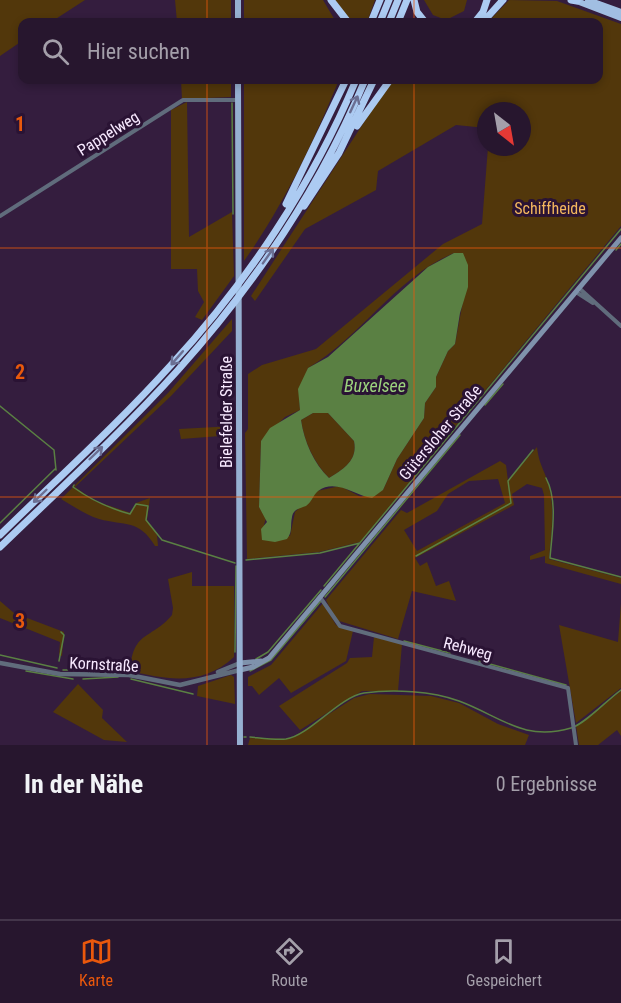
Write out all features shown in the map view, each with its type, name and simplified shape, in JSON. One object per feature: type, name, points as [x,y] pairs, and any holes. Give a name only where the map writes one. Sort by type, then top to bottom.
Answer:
[{"type":"highway","points":[[331,0],[345,18]]},
{"type":"highway","points":[[373,18],[380,0]]},
{"type":"highway","points":[[382,18],[389,0]]},
{"type":"highway","points":[[391,18],[398,0]]},
{"type":"highway","points":[[400,18],[407,0]]},
{"type":"highway","points":[[414,0],[417,12],[422,18]]},
{"type":"highway","points":[[478,18],[487,0]]},
{"type":"highway","points":[[487,18],[503,0]]},
{"type":"highway","points":[[574,0],[621,18]]},
{"type":"highway","points":[[588,0],[621,12]]},
{"type":"highway","points":[[269,238],[343,84]]},
{"type":"highway","points":[[0,535],[165,372],[232,291],[269,238],[316,160],[354,84]]},
{"type":"highway","points":[[0,547],[146,404],[227,312],[285,228],[323,165],[363,84]]},
{"type":"highway","points":[[339,153],[372,84]]},
{"type":"highway","points":[[285,228],[309,200],[387,84]]},
{"type":"main road","points":[[238,0],[238,18]]},
{"type":"main road","name":"Bielefelder Straße","points":[[238,84],[240,745]]},
{"type":"main road","name":"Gütersloher Straße","points":[[240,667],[261,664],[280,645],[621,238]]},
{"type":"street","name":"Pappelweg","points":[[0,216],[183,100],[238,100]]},
{"type":"street","points":[[578,290],[621,326]]},
{"type":"street","name":"Rehweg","points":[[320,597],[340,626],[568,688],[576,745]]},
{"type":"street","name":"Kornstraße","points":[[0,663],[60,674],[129,675],[180,685],[240,667]]},
{"type":"green space","points":[[0,0],[85,0],[57,18],[18,18],[18,44],[0,56]]},
{"type":"green space","points":[[175,0],[231,0],[231,18],[177,18]]},
{"type":"green space","points":[[244,0],[323,0],[334,18],[244,18]]},
{"type":"green space","points":[[333,0],[375,0],[368,18],[346,18]]},
{"type":"green space","points":[[424,0],[467,0],[464,11],[450,18],[433,15]]},
{"type":"green space","name":"Schiffheide","points":[[509,0],[557,1],[621,24],[621,226],[360,542],[319,552],[247,559],[245,433],[248,429],[248,374],[262,365],[316,349],[443,244],[482,224],[487,156],[531,156],[531,102],[477,102],[477,127],[456,125],[378,171],[376,190],[305,229],[255,301],[251,296],[390,84],[603,84],[603,18],[492,18]],"holes":[[[454,253],[463,301],[455,344],[448,351],[436,377],[436,387],[425,403],[424,418],[397,459],[383,490],[361,497],[340,486],[317,491],[295,512],[290,536],[264,525],[266,518],[259,507],[261,441],[285,417],[300,410],[299,397],[308,368],[345,340],[414,277]]]},
{"type":"green space","points":[[181,84],[231,84],[231,97],[182,99]]},
{"type":"green space","points":[[244,84],[337,84],[297,173],[244,261]]},
{"type":"green space","points":[[187,102],[189,237],[232,212],[234,276],[202,320],[195,317],[204,302],[198,291],[197,269],[171,269],[171,110]]},
{"type":"green space","points":[[232,319],[232,331],[171,396],[75,487],[95,501],[131,513],[136,503],[150,498],[147,520],[157,535],[158,546],[155,546],[149,537],[137,527],[94,517],[61,499],[168,393]]},
{"type":"green space","points":[[313,413],[328,413],[354,441],[352,459],[329,478],[314,459],[302,428],[301,420]]},
{"type":"green space","points":[[234,426],[234,435],[181,439],[179,429]]},
{"type":"green space","points":[[537,447],[548,482],[552,505],[549,559],[621,578],[621,584],[545,563],[545,556],[530,560],[530,556],[545,550],[544,495],[542,488],[527,484],[512,494],[514,505],[415,558],[420,566],[427,562],[436,586],[449,581],[456,601],[412,591],[398,639],[336,620],[326,600],[401,510],[407,513],[500,461],[506,465],[508,481]],"holes":[[[498,479],[505,503],[417,551],[404,530],[437,511],[448,494],[469,481]]]},
{"type":"green space","points":[[192,572],[192,586],[234,586],[234,657],[210,673],[197,677],[158,677],[130,671],[135,648],[139,642],[172,615],[168,579]]},
{"type":"green space","points":[[0,601],[14,613],[64,632],[62,656],[59,655],[60,642],[0,618]]},
{"type":"green space","points":[[323,603],[336,625],[353,631],[346,661],[291,693],[279,678],[259,695],[252,686],[248,686],[248,677],[271,665]]},
{"type":"green space","points":[[621,603],[621,688],[576,723],[559,625],[618,642]]},
{"type":"green space","points":[[374,637],[402,644],[398,691],[362,691],[300,730],[279,706],[347,663],[350,658],[372,657]]},
{"type":"green space","points":[[231,675],[234,677],[235,704],[197,696],[198,686]]},
{"type":"green space","points":[[78,684],[103,710],[102,718],[127,742],[104,740],[53,712]]},
{"type":"green space","points":[[621,691],[621,736],[617,730],[598,745],[579,745],[576,726]]},
{"type":"green space","points":[[370,694],[431,696],[459,703],[498,724],[529,735],[525,745],[248,745],[250,738],[290,739],[354,698]]},
{"type":"water","name":"Buxelsee","points":[[454,253],[463,253],[468,265],[468,287],[460,313],[455,344],[448,351],[436,377],[436,387],[425,403],[424,418],[397,459],[383,490],[372,498],[339,487],[325,487],[316,493],[310,503],[294,512],[291,531],[287,539],[275,542],[262,540],[261,529],[267,522],[259,507],[261,441],[270,428],[300,410],[298,389],[308,368],[328,357],[428,267]],"holes":[[[313,413],[328,413],[354,441],[355,448],[349,463],[329,478],[311,452],[301,420]]]},
{"type":"waterway","points":[[232,103],[233,214]]},
{"type":"waterway","points":[[324,586],[621,229]]},
{"type":"waterway","points":[[616,250],[621,244]]},
{"type":"waterway","points":[[485,405],[503,384]]},
{"type":"waterway","points":[[0,406],[54,450],[56,470]]},
{"type":"waterway","points":[[325,597],[460,435]]},
{"type":"waterway","points":[[416,556],[511,503],[508,481],[533,450]]},
{"type":"waterway","points":[[0,523],[55,469]]},
{"type":"waterway","points":[[546,478],[553,507],[550,558],[621,577]]},
{"type":"waterway","points":[[74,485],[73,487],[93,500],[130,514],[136,504],[148,506],[146,520],[162,540],[235,563]]},
{"type":"waterway","points":[[246,560],[320,553],[360,543]]},
{"type":"waterway","points":[[235,652],[236,566]]},
{"type":"waterway","points":[[256,659],[268,652],[321,590]]},
{"type":"waterway","points":[[250,671],[271,660],[321,601]]},
{"type":"waterway","points":[[59,661],[64,635],[61,632]]},
{"type":"waterway","points":[[404,641],[450,653]]},
{"type":"waterway","points":[[0,655],[57,668]]},
{"type":"waterway","points":[[479,661],[566,685]]},
{"type":"waterway","points":[[63,670],[115,670]]},
{"type":"waterway","points":[[26,671],[73,679]]},
{"type":"waterway","points":[[83,679],[118,677]]},
{"type":"waterway","points":[[131,679],[193,694]]},
{"type":"waterway","points":[[250,737],[286,739],[295,736],[354,696],[387,691],[425,693],[448,698],[525,730],[554,731],[577,726],[621,690]]}]
